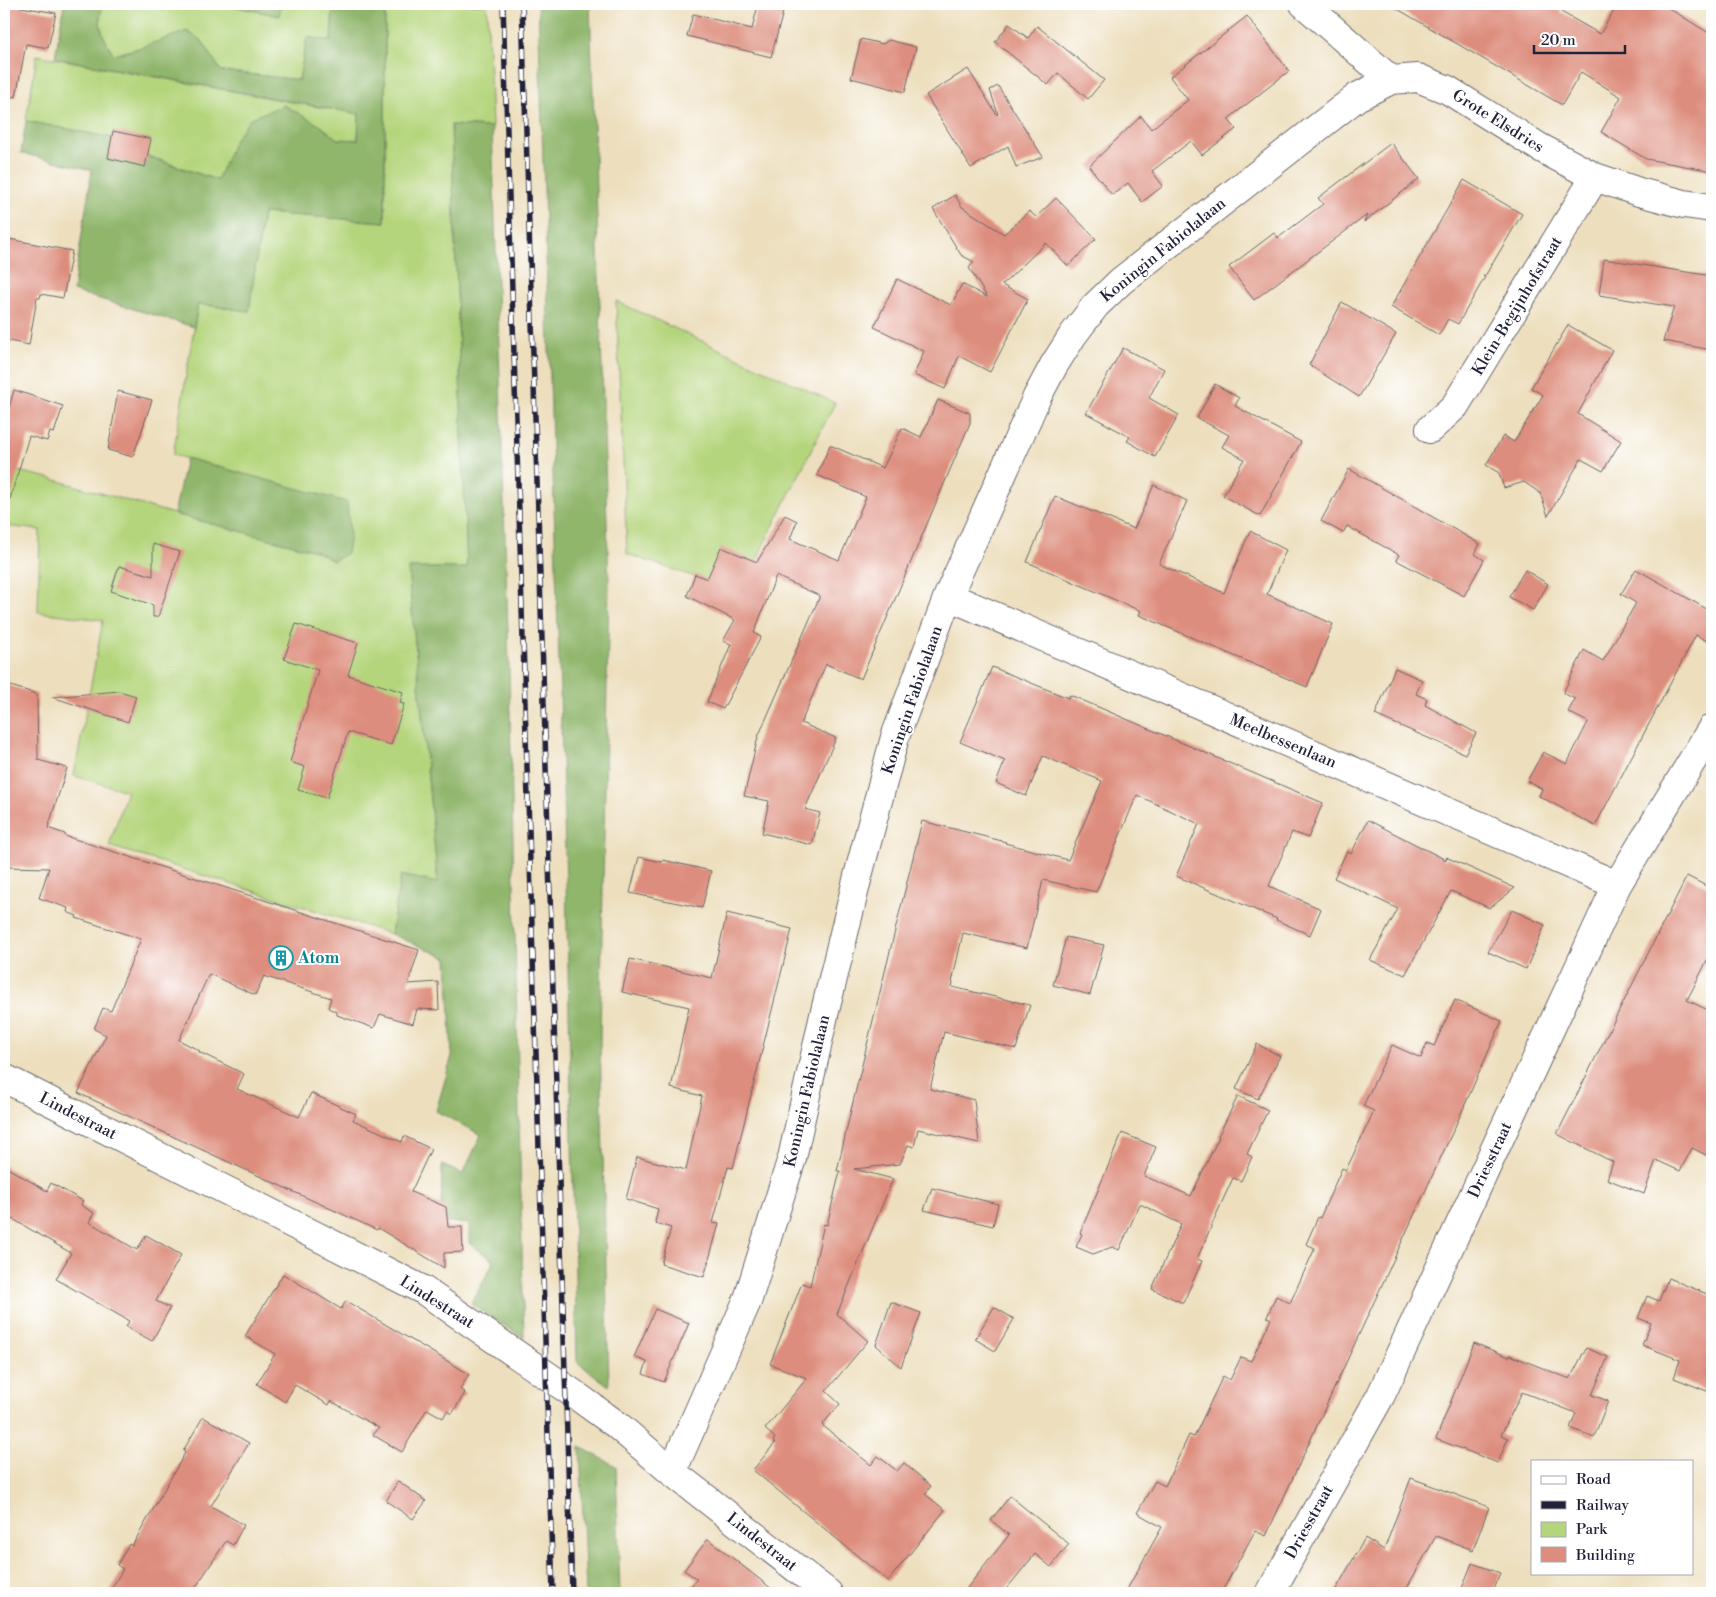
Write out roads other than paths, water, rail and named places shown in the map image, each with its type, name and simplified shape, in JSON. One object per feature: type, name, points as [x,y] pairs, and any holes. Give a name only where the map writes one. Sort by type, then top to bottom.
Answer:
[{"type":"street","points":[[1304,4],[1391,80]]},
{"type":"street","name":"Grote Elsdries","points":[[1391,80],[1418,78],[1448,90],[1539,147],[1595,177],[1639,192],[1684,204],[1712,208]]},
{"type":"street","name":"Koningin Fabiolalaan","points":[[672,1472],[748,1299],[792,1158],[824,1015],[893,746],[948,596],[1037,397],[1073,335],[1095,306],[1121,281],[1357,97],[1391,80]]},
{"type":"street","name":"Klein-Begijnhofstraat","points":[[1430,429],[1455,406],[1595,177]]},
{"type":"street","name":"Meelbessenlaan","points":[[948,596],[1617,886]]},
{"type":"street","name":"Driesstraat","points":[[1270,1593],[1381,1395],[1617,886],[1712,728]]},
{"type":"street","name":"Lindestraat","points":[[4,1078],[423,1290],[603,1414],[672,1472],[828,1593]]},
{"type":"railway","points":[[503,4],[553,1593]]},
{"type":"railway","points":[[522,4],[572,1593]]},
{"type":"place","name":"Atom","points":[[281,958]]}]
